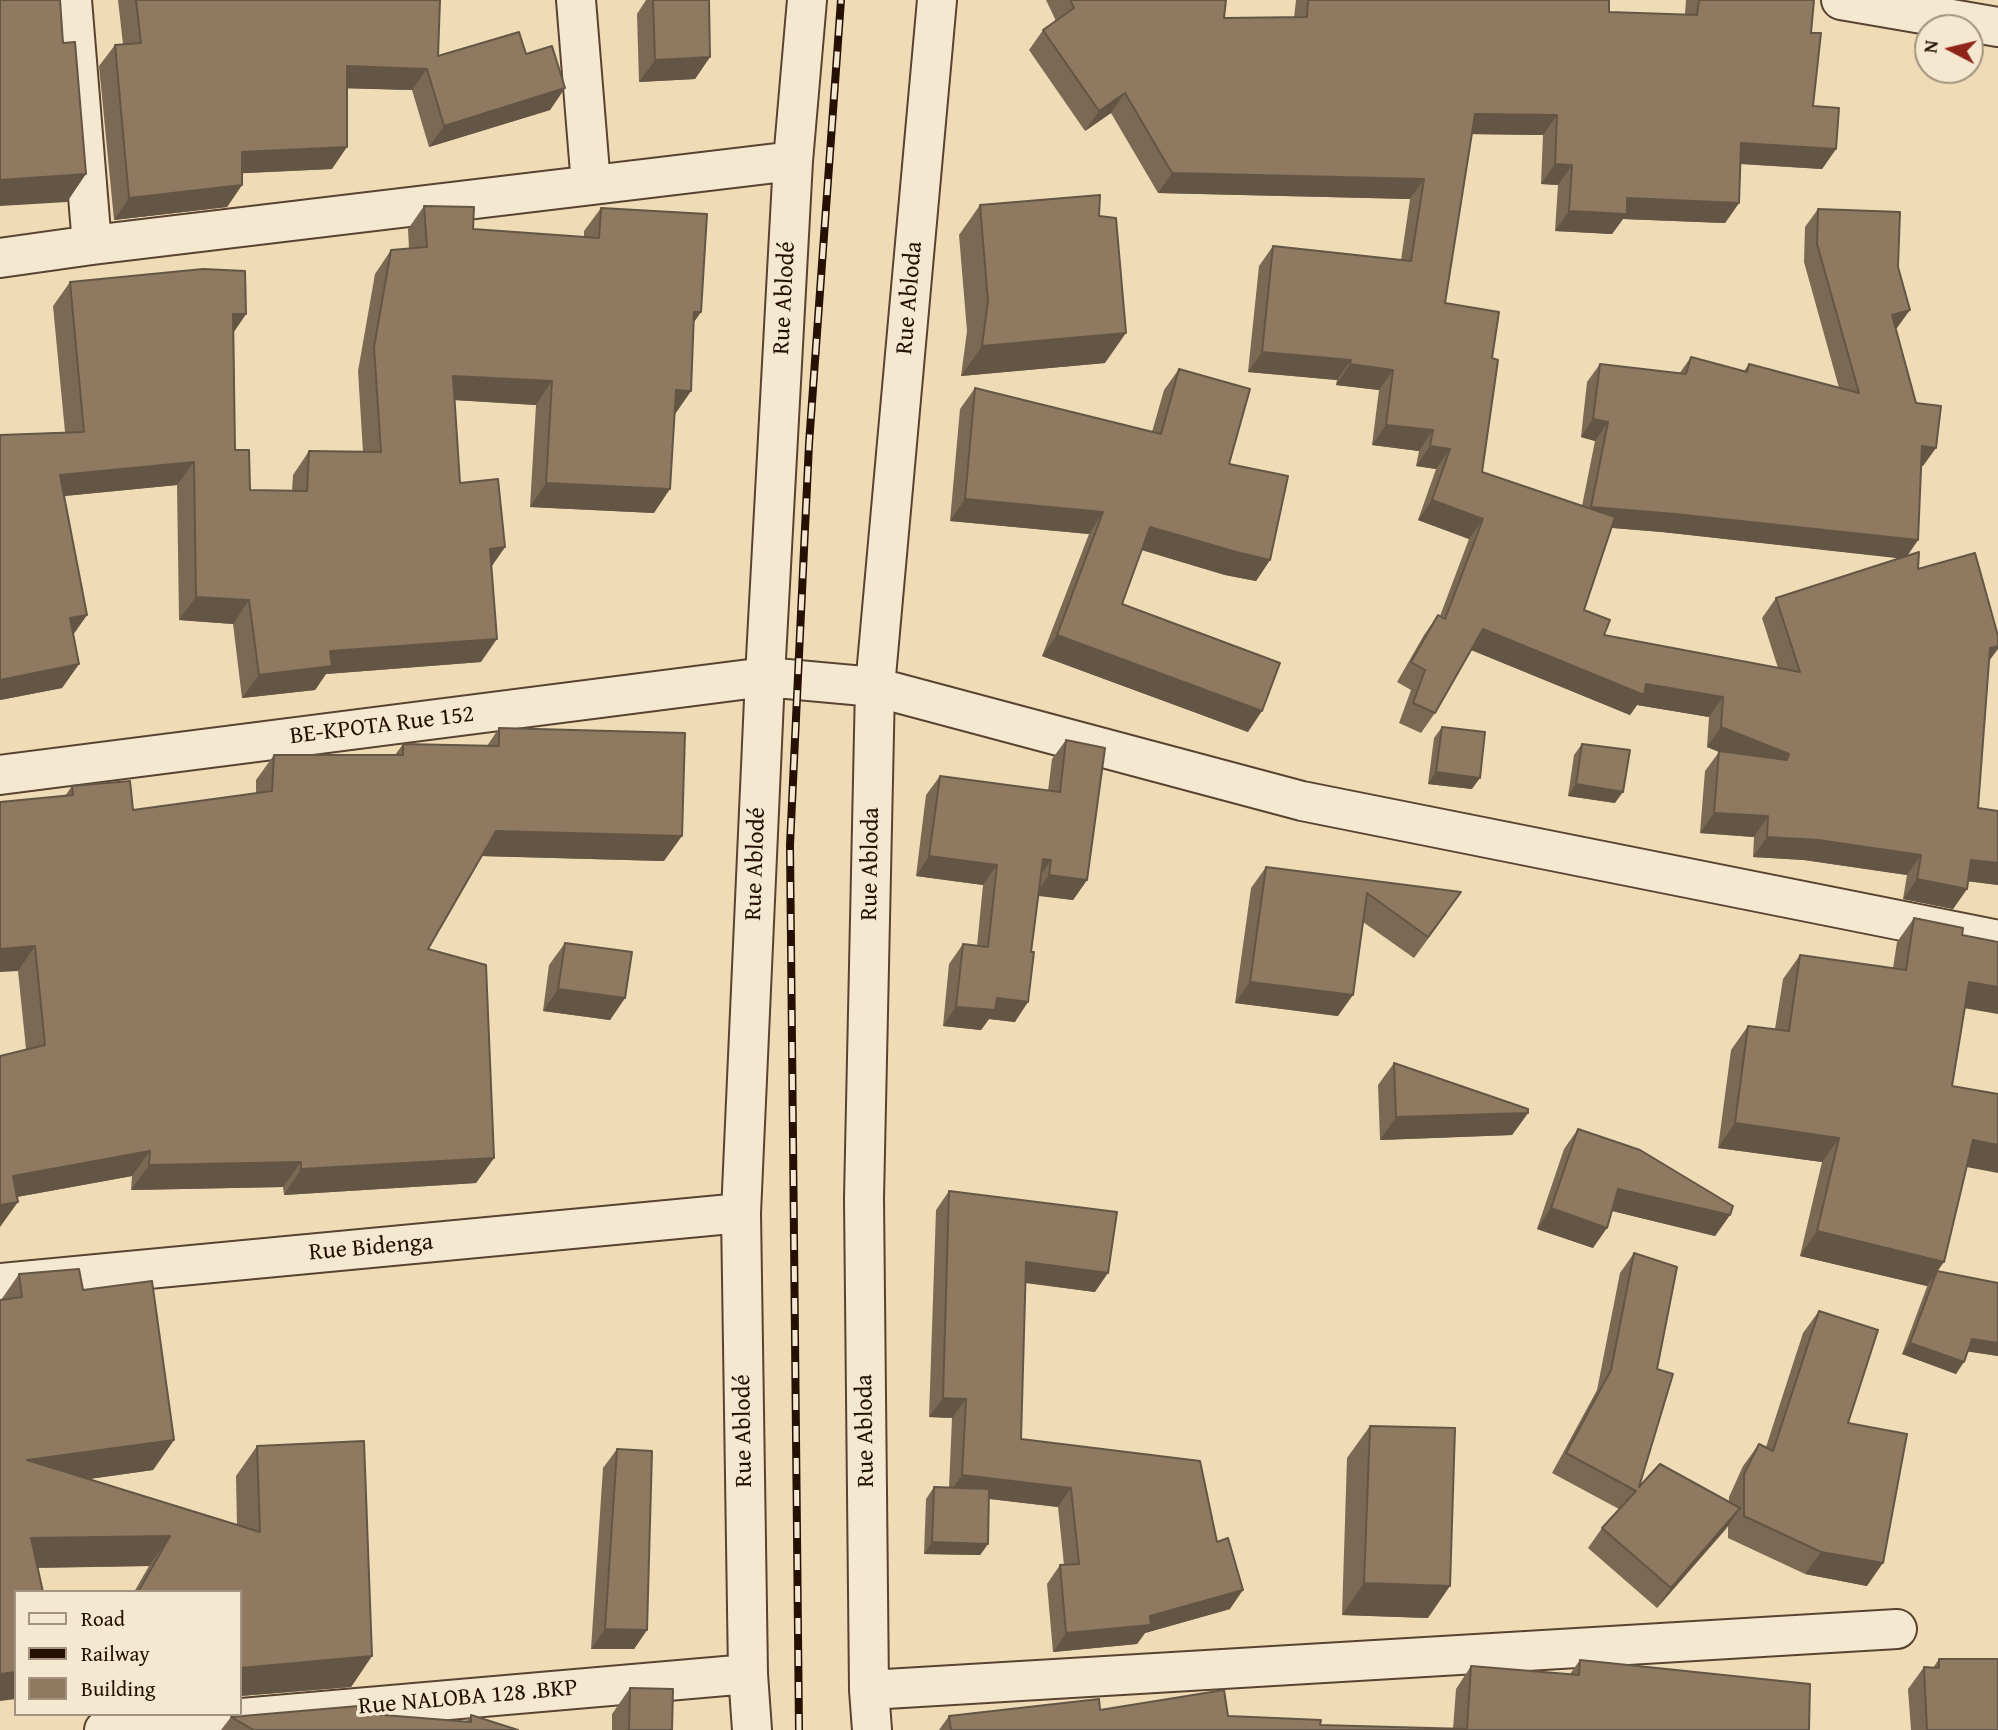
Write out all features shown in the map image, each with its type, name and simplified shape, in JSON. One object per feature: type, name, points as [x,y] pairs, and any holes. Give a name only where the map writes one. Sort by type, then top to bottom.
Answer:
[{"type":"street","points":[[72,0],[92,245]]},
{"type":"street","points":[[576,0],[591,185]]},
{"type":"street","name":"Rue Ablodé","points":[[752,1730],[748,1674],[741,1213],[765,677],[793,160],[807,0]]},
{"type":"street","name":"Rue Abloda","points":[[872,1730],[869,1690],[864,1198],[875,687],[936,0]]},
{"type":"street","points":[[1841,0],[1998,27]]},
{"type":"street","points":[[0,258],[793,160]]},
{"type":"street","name":"BE-KPOTA Rue 152","points":[[0,775],[765,677],[875,687],[1302,801],[1998,940]]},
{"type":"street","name":"Rue Bidenga","points":[[0,1283],[741,1213]]},
{"type":"street","points":[[869,1690],[1897,1629]]},
{"type":"street","name":"Rue NALOBA 128 .BKP","points":[[104,1730],[748,1674]]},
{"type":"building","points":[[0,0],[60,0],[63,43],[75,42],[86,174],[0,180]]},
{"type":"building","points":[[136,0],[440,0],[438,56],[519,32],[526,54],[552,46],[565,88],[444,126],[427,69],[347,66],[347,147],[242,152],[242,185],[129,198],[115,45],[141,43]]},
{"type":"building","points":[[653,0],[709,0],[710,57],[655,60]]},
{"type":"building","points":[[1070,0],[1226,0],[1224,18],[1307,17],[1308,0],[1609,0],[1609,12],[1697,15],[1699,0],[1814,0],[1811,33],[1821,33],[1813,106],[1839,108],[1836,149],[1741,143],[1739,203],[1627,198],[1627,214],[1569,211],[1572,165],[1555,164],[1557,115],[1475,114],[1445,303],[1499,312],[1492,358],[1498,360],[1482,472],[1615,517],[1584,610],[1610,620],[1604,635],[1800,672],[1776,598],[1919,552],[1918,569],[1975,553],[1998,636],[1998,646],[1990,648],[1978,808],[1998,811],[1998,863],[1971,860],[1967,889],[1917,879],[1921,855],[1818,840],[1767,837],[1768,816],[1714,813],[1719,751],[1787,760],[1789,754],[1721,727],[1723,697],[1646,684],[1644,695],[1483,629],[1435,713],[1413,703],[1425,670],[1411,662],[1438,615],[1445,619],[1483,519],[1432,500],[1450,449],[1430,446],[1433,430],[1386,425],[1393,370],[1350,364],[1351,360],[1262,352],[1273,246],[1411,261],[1424,179],[1172,173],[1125,93],[1099,111],[1043,30],[1074,8]]},
{"type":"building","points":[[1100,195],[1099,216],[1116,218],[1126,333],[982,346],[988,301],[980,205]]},
{"type":"building","points":[[424,206],[474,207],[473,229],[599,238],[601,208],[707,214],[701,312],[694,312],[691,391],[676,390],[670,489],[546,483],[552,381],[453,376],[460,483],[498,479],[505,547],[490,549],[497,639],[330,651],[332,666],[259,675],[249,600],[196,597],[194,462],[60,475],[87,615],[70,618],[79,664],[0,680],[0,435],[84,432],[70,282],[203,269],[245,271],[246,314],[233,314],[235,450],[249,450],[250,490],[307,491],[309,451],[381,452],[374,347],[391,250],[427,247]]},
{"type":"building","points":[[1818,209],[1900,212],[1898,267],[1910,310],[1892,315],[1916,403],[1941,406],[1936,448],[1922,446],[1918,540],[1591,507],[1608,422],[1593,419],[1600,364],[1686,374],[1691,357],[1747,372],[1749,364],[1859,393],[1817,244]]},
{"type":"building","points":[[1179,369],[1250,389],[1229,464],[1288,476],[1270,560],[1150,527],[1122,604],[1280,663],[1262,711],[1057,635],[1103,512],[965,499],[975,388],[1161,434]]},
{"type":"building","points":[[1442,727],[1485,732],[1480,778],[1436,772]]},
{"type":"building","points":[[499,728],[685,733],[682,836],[496,831],[428,949],[486,965],[494,1158],[301,1169],[301,1162],[149,1165],[150,1151],[13,1176],[18,1202],[0,1205],[0,1056],[45,1045],[35,946],[0,949],[0,802],[73,795],[72,786],[130,781],[133,810],[272,791],[274,755],[403,755],[403,744],[499,746]]},
{"type":"building","points":[[1066,740],[1105,748],[1087,880],[1049,875],[1051,860],[1043,859],[1031,952],[1034,952],[1028,1002],[997,998],[995,1010],[956,1007],[963,944],[988,947],[997,865],[929,856],[940,776],[1060,792]]},
{"type":"building","points":[[1582,744],[1630,750],[1623,792],[1576,784]]},
{"type":"building","points":[[1266,867],[1461,892],[1428,937],[1367,893],[1353,995],[1250,982]]},
{"type":"building","points":[[1914,918],[1963,928],[1962,935],[1998,942],[1998,987],[1969,982],[1952,1086],[1998,1094],[1998,1145],[1973,1140],[1944,1262],[1817,1231],[1839,1138],[1735,1123],[1748,1026],[1789,1031],[1800,955],[1906,970]]},
{"type":"building","points":[[565,943],[632,952],[625,998],[558,989]]},
{"type":"building","points":[[1394,1063],[1528,1109],[1528,1113],[1396,1117]]},
{"type":"building","points":[[1578,1129],[1640,1150],[1733,1206],[1730,1215],[1618,1189],[1607,1228],[1551,1208]]},
{"type":"building","points":[[949,1191],[1117,1212],[1108,1273],[1026,1262],[1021,1439],[1200,1461],[1217,1542],[1228,1538],[1243,1590],[1150,1616],[1151,1625],[1066,1633],[1060,1565],[1079,1564],[1071,1488],[962,1475],[966,1399],[943,1398]]},
{"type":"building","points":[[1634,1253],[1677,1267],[1657,1369],[1673,1374],[1639,1487],[1660,1464],[1740,1508],[1671,1588],[1602,1528],[1636,1491],[1566,1453],[1611,1370]]},
{"type":"building","points":[[79,1269],[83,1290],[152,1281],[174,1440],[27,1460],[260,1532],[257,1446],[364,1441],[372,1656],[242,1668],[242,1590],[139,1590],[170,1536],[31,1538],[43,1590],[14,1590],[14,1672],[0,1674],[0,1300],[22,1297],[19,1274]]},
{"type":"building","points":[[1937,1271],[1998,1283],[1998,1343],[1972,1339],[1964,1362],[1910,1343]]},
{"type":"building","points":[[1819,1311],[1878,1330],[1848,1423],[1907,1434],[1883,1563],[1821,1552],[1744,1516],[1744,1474],[1759,1444],[1773,1451]]},
{"type":"building","points":[[1370,1426],[1455,1428],[1450,1586],[1364,1583]]},
{"type":"building","points":[[617,1449],[652,1451],[647,1630],[605,1629]]},
{"type":"building","points":[[934,1487],[989,1489],[988,1544],[932,1542]]},
{"type":"building","points":[[1939,1659],[1998,1659],[1998,1730],[1927,1730],[1924,1667],[1939,1668]]},
{"type":"building","points":[[1580,1660],[1810,1684],[1809,1730],[951,1730],[949,1716],[1099,1699],[1100,1710],[1224,1690],[1228,1716],[1321,1720],[1320,1725],[1467,1729],[1471,1666],[1579,1675]]},
{"type":"building","points":[[630,1688],[673,1689],[672,1730],[629,1730]]},
{"type":"building","points":[[370,1705],[371,1714],[471,1722],[471,1715],[518,1730],[254,1730],[231,1717]]},
{"type":"railway","points":[[799,1730],[790,845],[809,444],[841,0]]}]
